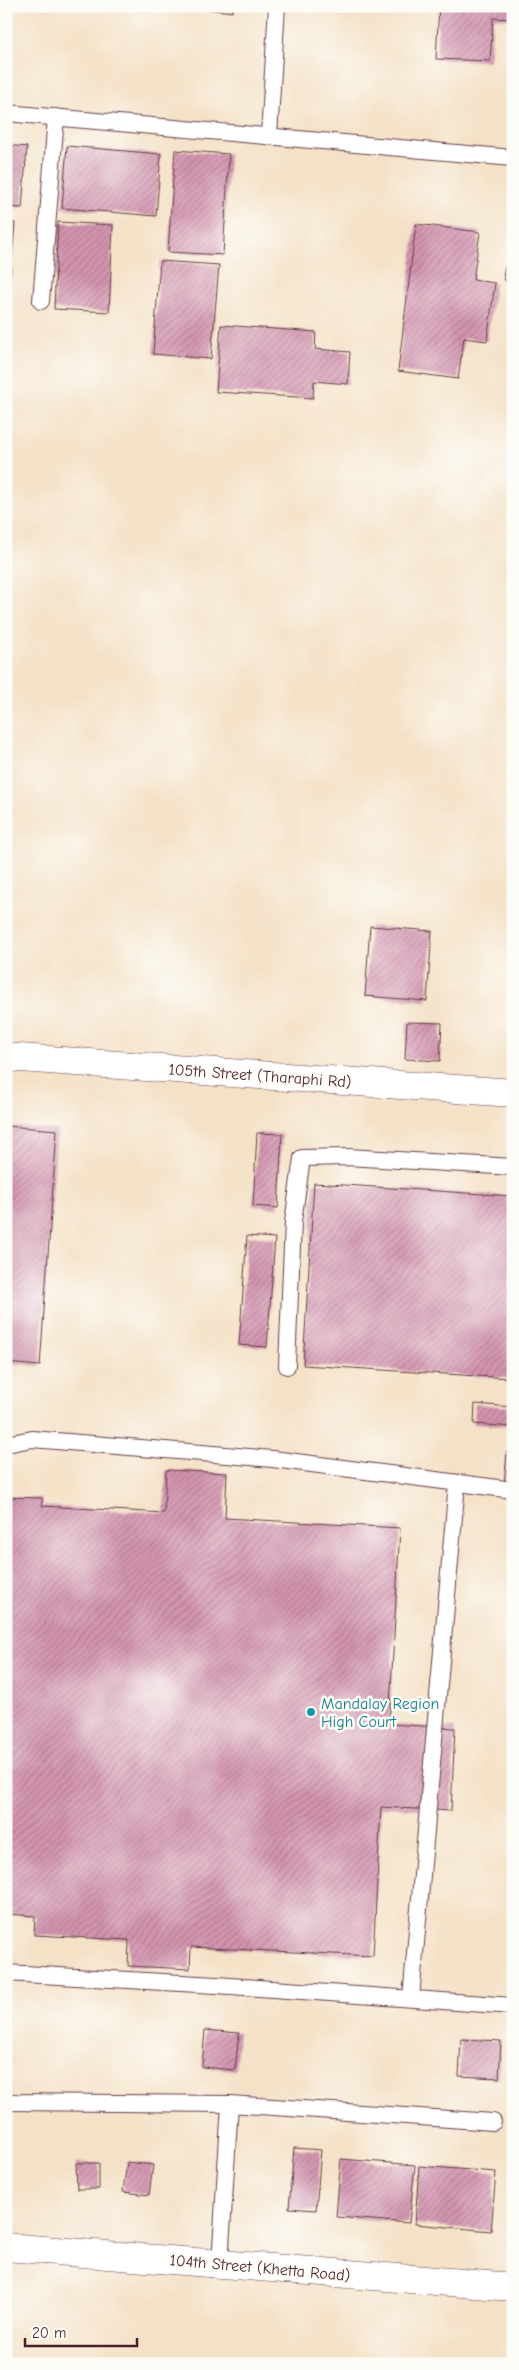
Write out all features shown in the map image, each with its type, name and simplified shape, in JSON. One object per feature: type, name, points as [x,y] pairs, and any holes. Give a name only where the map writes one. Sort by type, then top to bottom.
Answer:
[{"type":"street","name":"105th Street (Tharaphi Rd)","points":[[6,1057],[513,1093]]},
{"type":"street","name":"104th Street (Khetta Road)","points":[[6,2247],[513,2287]]},
{"type":"lane","points":[[270,136],[277,6]]},
{"type":"lane","points":[[6,113],[513,158]]},
{"type":"lane","points":[[41,300],[56,117]]},
{"type":"lane","points":[[287,1366],[293,1222],[302,1158],[357,1158],[513,1168]]},
{"type":"lane","points":[[6,1444],[32,1439],[273,1459],[513,1490]]},
{"type":"lane","points":[[411,1998],[457,1483]]},
{"type":"lane","points":[[6,1973],[513,2006]]},
{"type":"lane","points":[[6,2102],[230,2104],[493,2122]]},
{"type":"lane","points":[[220,2263],[230,2104]]},
{"type":"building","points":[[184,6],[233,6],[232,12]]},
{"type":"building","points":[[439,6],[513,6],[513,19],[493,18],[490,61],[436,59]]},
{"type":"building","points":[[6,145],[27,147],[22,208],[6,207]]},
{"type":"building","points":[[67,146],[161,154],[156,216],[62,208]]},
{"type":"building","points":[[175,150],[229,154],[223,255],[168,252]]},
{"type":"building","points":[[6,222],[15,223],[8,304],[6,304]]},
{"type":"building","points":[[58,222],[113,225],[109,312],[54,309]]},
{"type":"building","points":[[416,224],[480,232],[473,280],[495,283],[487,341],[464,338],[458,379],[398,371]]},
{"type":"building","points":[[160,261],[219,265],[211,359],[153,354]]},
{"type":"building","points":[[221,325],[316,332],[315,349],[350,352],[348,384],[314,381],[313,398],[216,392]]},
{"type":"building","points":[[370,926],[432,931],[427,1001],[365,996]]},
{"type":"building","points":[[407,1022],[442,1023],[440,1061],[405,1059]]},
{"type":"building","points":[[6,1126],[57,1130],[40,1366],[6,1363]]},
{"type":"building","points":[[257,1133],[282,1134],[278,1208],[253,1206]]},
{"type":"building","points":[[314,1183],[513,1196],[513,1319],[509,1378],[303,1365]]},
{"type":"building","points":[[247,1236],[275,1238],[267,1347],[239,1345]]},
{"type":"building","points":[[475,1404],[513,1407],[513,1427],[474,1424]]},
{"type":"building","points":[[507,1452],[513,1452],[513,1485],[504,1484]]},
{"type":"building","name":"Mandalay Region High Court","points":[[166,1470],[227,1473],[225,1518],[400,1528],[389,1724],[455,1728],[451,1811],[381,1807],[373,1956],[191,1947],[190,1969],[128,1966],[129,1940],[34,1935],[35,1916],[6,1914],[6,1497],[42,1498],[42,1506],[164,1513]]},
{"type":"building","points":[[205,2030],[239,2033],[235,2070],[202,2067]]},
{"type":"building","points":[[461,2039],[501,2041],[499,2078],[459,2076]]},
{"type":"building","points":[[294,2148],[321,2150],[316,2210],[289,2208]]},
{"type":"building","points":[[341,2159],[415,2165],[409,2223],[336,2217]]},
{"type":"building","points":[[127,2162],[153,2165],[149,2195],[123,2192]]},
{"type":"building","points":[[76,2163],[99,2163],[99,2189],[77,2189]]},
{"type":"building","points":[[419,2166],[496,2172],[491,2231],[415,2224]]},
{"type":"place","name":"Mandalay Region High Court","points":[[311,1712]]}]
